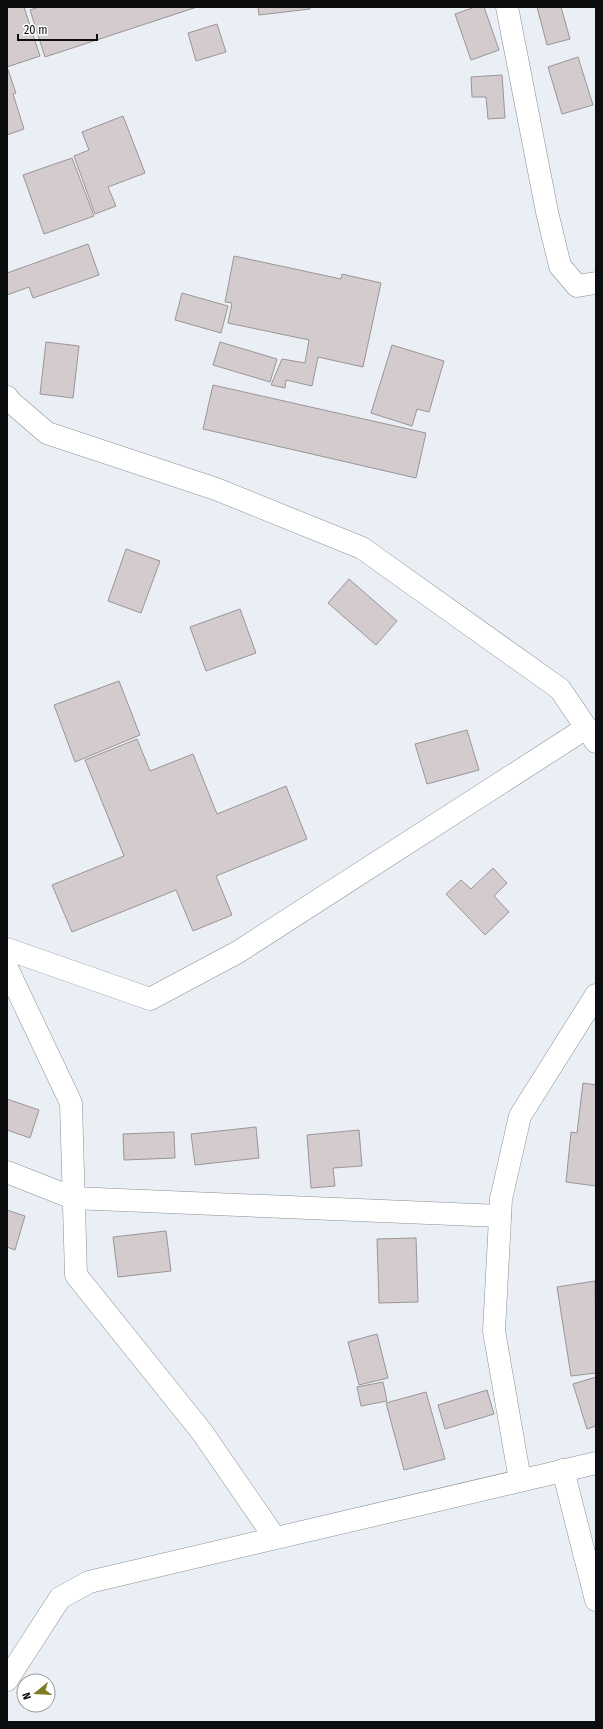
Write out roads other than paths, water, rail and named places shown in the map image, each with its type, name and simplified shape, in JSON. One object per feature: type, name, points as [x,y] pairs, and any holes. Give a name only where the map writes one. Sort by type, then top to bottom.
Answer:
[{"type":"lane","points":[[507,7],[547,212],[560,266],[577,286],[596,283]]},
{"type":"lane","points":[[7,397],[47,433],[216,489],[362,548],[560,689],[591,735],[238,952],[150,999],[7,949]]},
{"type":"lane","points":[[7,968],[71,1103],[76,1275],[202,1432],[276,1538]]},
{"type":"lane","points":[[520,1480],[494,1330],[501,1199],[520,1116],[596,995]]},
{"type":"lane","points":[[7,1172],[74,1198],[500,1216]]},
{"type":"lane","points":[[7,1680],[60,1598],[89,1582],[596,1462]]},
{"type":"lane","points":[[563,1470],[596,1600]]}]
